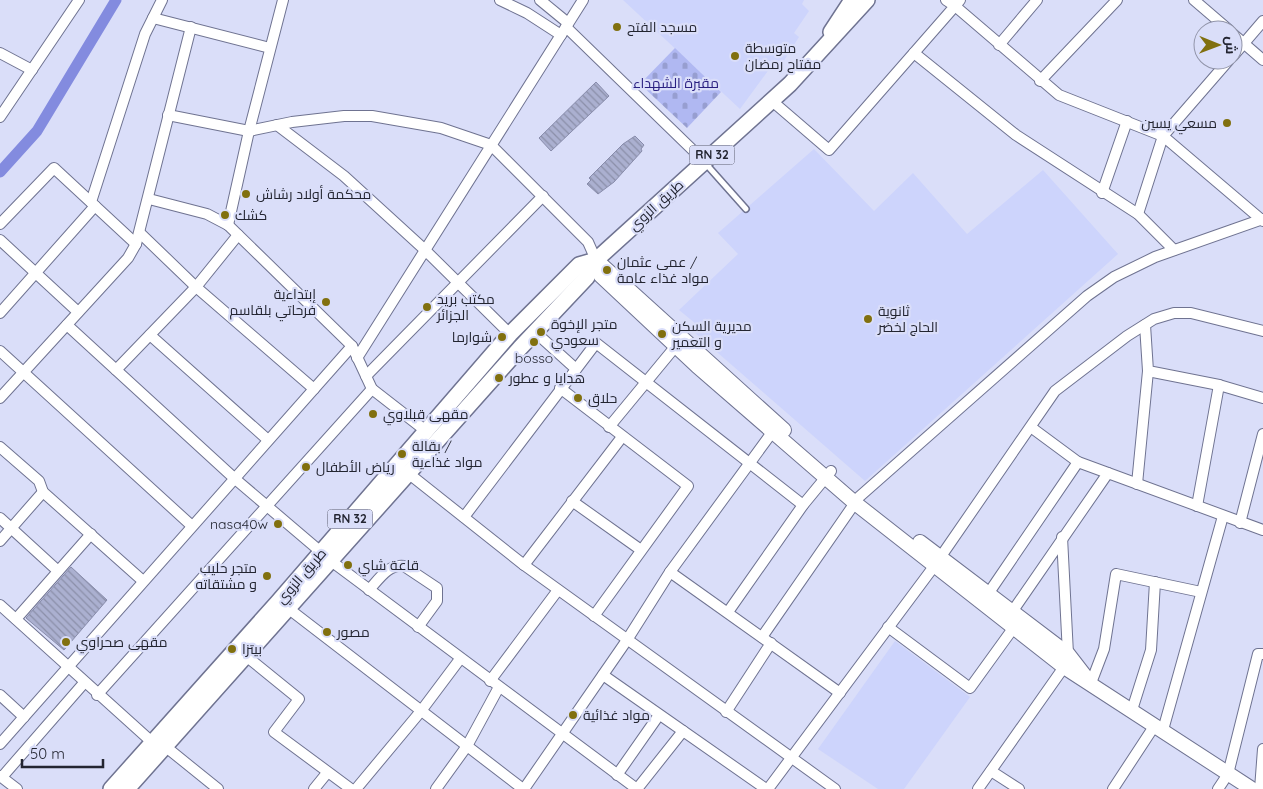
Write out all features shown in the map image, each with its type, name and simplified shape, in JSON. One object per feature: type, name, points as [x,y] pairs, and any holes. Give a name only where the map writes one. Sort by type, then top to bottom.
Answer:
[{"type":"main road","name":"طريق الزوي","points":[[823,47],[842,12],[852,0]]},
{"type":"main road","name":"طريق الزوي","points":[[127,789],[159,745],[326,557],[408,473],[587,277],[596,260],[790,84],[866,0]]},
{"type":"main road","name":"طريق الزوي","points":[[111,789],[159,745],[246,656],[288,609],[326,557],[426,431],[510,334],[578,265],[596,260]]},
{"type":"street","points":[[1,113],[79,0]]},
{"type":"street","points":[[0,313],[93,204],[145,34],[162,0]]},
{"type":"street","points":[[228,225],[249,131],[283,0]]},
{"type":"street","points":[[500,0],[565,28]]},
{"type":"street","points":[[540,0],[565,28],[704,161]]},
{"type":"street","points":[[357,358],[583,0]]},
{"type":"street","points":[[946,0],[958,3],[999,45],[1059,95],[1163,136],[1263,220]]},
{"type":"street","points":[[999,45],[1037,0]]},
{"type":"street","points":[[1040,81],[1117,0]]},
{"type":"street","points":[[1194,0],[1217,20]]},
{"type":"street","points":[[772,101],[829,150],[958,3]]},
{"type":"street","points":[[153,18],[270,48]]},
{"type":"street","points":[[1263,21],[1244,43],[1263,60]]},
{"type":"street","points":[[0,398],[128,258],[136,244],[191,28]]},
{"type":"street","points":[[0,52],[32,70]]},
{"type":"street","points":[[914,53],[1016,135],[1138,214],[1174,250]]},
{"type":"street","points":[[1138,214],[1163,136],[1220,70]]},
{"type":"street","points":[[168,115],[249,131],[277,125],[344,116],[372,116],[441,128],[491,145],[588,242],[596,260],[679,341],[857,500],[1015,619],[1091,683],[1252,789]]},
{"type":"street","points":[[1102,192],[1127,121]]},
{"type":"street","points":[[277,125],[344,176],[425,250],[510,334]]},
{"type":"street","points":[[0,224],[54,168],[136,244]]},
{"type":"street","points":[[366,376],[542,196]]},
{"type":"street","points":[[149,199],[207,214],[228,225],[352,346],[372,389],[426,431]]},
{"type":"street","points":[[762,637],[857,500],[1087,296],[1114,277],[1155,257],[1263,220]]},
{"type":"street","points":[[140,233],[196,287],[314,389]]},
{"type":"street","points":[[116,370],[196,287],[238,235]]},
{"type":"street","points":[[0,240],[78,312]]},
{"type":"street","points":[[602,675],[767,789],[938,561],[1032,428],[1055,391],[1154,318],[1174,312],[1191,313],[1263,331]]},
{"type":"street","points":[[67,325],[234,478],[326,557],[632,788],[683,731]]},
{"type":"street","points":[[1137,484],[1148,371],[1145,325]]},
{"type":"street","points":[[535,332],[576,369]]},
{"type":"street","points":[[150,335],[268,440]]},
{"type":"street","points":[[609,427],[679,341]]},
{"type":"street","points":[[464,517],[596,343],[803,505]]},
{"type":"street","points":[[0,744],[352,346]]},
{"type":"street","points":[[0,351],[192,526]]},
{"type":"street","points":[[1148,371],[1219,385],[1263,398]]},
{"type":"street","points":[[1197,506],[1219,385]]},
{"type":"street","points":[[560,388],[688,486],[594,616]]},
{"type":"street","points":[[97,695],[372,389]]},
{"type":"street","points":[[288,609],[523,789],[627,640],[670,572],[775,428]]},
{"type":"street","points":[[1032,428],[1078,462],[1263,530]]},
{"type":"street","points":[[1240,523],[1263,434]]},
{"type":"street","points":[[524,565],[622,437]]},
{"type":"street","points":[[0,447],[39,481],[44,492],[143,581]]},
{"type":"street","points":[[988,594],[1078,462]]},
{"type":"street","points":[[408,473],[524,565],[790,759],[835,789]]},
{"type":"street","points":[[888,628],[970,688],[1015,619],[1062,537],[1108,473]]},
{"type":"street","points":[[728,612],[803,505],[828,475]]},
{"type":"street","points":[[0,541],[44,492]]},
{"type":"street","points":[[572,501],[641,550]]},
{"type":"street","points":[[1113,789],[1159,727],[1223,516]]},
{"type":"street","points":[[0,518],[58,571]]},
{"type":"street","points":[[16,619],[91,534]]},
{"type":"street","points":[[978,789],[1066,661],[1062,537]]},
{"type":"street","points":[[938,561],[988,594],[1015,619]]},
{"type":"street","points":[[369,590],[391,567],[398,565],[404,566],[437,588],[437,601],[418,627]]},
{"type":"street","points":[[670,572],[840,693]]},
{"type":"street","points":[[1091,683],[1104,649],[1116,574],[1201,592]]},
{"type":"street","points":[[1132,710],[1151,650],[1155,582]]},
{"type":"street","points":[[490,681],[558,590]]},
{"type":"street","points":[[0,605],[69,666],[97,695],[218,789]]},
{"type":"street","points":[[726,712],[771,643]]},
{"type":"street","points":[[1218,789],[1228,774],[1258,654],[1263,654]]},
{"type":"street","points":[[246,656],[299,699],[274,732],[350,789]]},
{"type":"street","points":[[356,789],[421,711],[460,659]]},
{"type":"street","points":[[17,789],[1,776],[84,683]]},
{"type":"street","points":[[436,789],[467,746],[499,688]]},
{"type":"street","points":[[0,695],[24,717]]},
{"type":"street","points":[[617,775],[659,715]]},
{"type":"street","points":[[1260,789],[1263,748]]},
{"type":"street","points":[[991,771],[1019,789]]},
{"type":"street","points":[[314,789],[327,773]]},
{"type":"lane","points":[[704,161],[746,209]]},
{"type":"shaded area","name":"متوسطة مفتاح رمضان","points":[[623,0],[804,0],[802,4],[809,11],[794,33],[799,37],[780,67],[773,64],[740,109]]},
{"type":"shaded area","name":"ثانوية الحاج لخضر","points":[[814,149],[874,211],[913,173],[967,234],[1043,170],[1118,254],[865,481],[695,333],[701,328],[679,310],[738,254],[718,233]]},
{"type":"shaded area","points":[[895,641],[970,697],[904,789],[878,789],[818,749]]},
{"type":"green space","name":"مقبرة الشهداء","points":[[675,48],[721,92],[687,128],[640,84]]},
{"type":"building","points":[[596,82],[609,96],[551,151],[539,138]]},
{"type":"building","points":[[635,136],[644,145],[641,149],[642,151],[614,182],[598,194],[587,184],[591,180],[589,178],[623,144]]},
{"type":"building","points":[[71,567],[107,600],[64,650],[26,618]]},
{"type":"waterway","points":[[0,172],[37,131],[116,0]]},
{"type":"place","name":"مسجد الفتح","points":[[617,27]]},
{"type":"place","name":"متوسطة مفتاح رمضان","points":[[735,56]]},
{"type":"place","name":"مسعي يسين","points":[[1227,123]]},
{"type":"place","name":"محكمة أولاد رشاش","points":[[246,194]]},
{"type":"place","name":"كشك","points":[[225,215]]},
{"type":"place","name":"عمي عثمان / مواد غذاء عامة","points":[[607,270]]},
{"type":"place","name":"إبتداءية فرحاتي بلقاسم","points":[[326,302]]},
{"type":"place","name":"مكتب بريد الجزائر","points":[[427,307]]},
{"type":"place","name":"ثانوية الحاج لخضر","points":[[868,319]]},
{"type":"place","name":"متجر الإخوة سعودي","points":[[541,332]]},
{"type":"place","name":"مديرية السكن و التعمير","points":[[662,334]]},
{"type":"place","name":"شوارما","points":[[502,337]]},
{"type":"place","name":"bosso","points":[[534,342]]},
{"type":"place","name":"هدايا و عطور","points":[[499,378]]},
{"type":"place","name":"حلاق","points":[[578,398]]},
{"type":"place","name":"مقهى قبلاوي","points":[[373,414]]},
{"type":"place","name":"بقالة / مواد غذاءية","points":[[402,454]]},
{"type":"place","name":"رياض الأطفال","points":[[306,467]]},
{"type":"place","name":"nasa40w","points":[[278,524]]},
{"type":"place","name":"قاعة شاي","points":[[348,565]]},
{"type":"place","name":"متجر حليب و مشتقاته","points":[[267,576]]},
{"type":"place","name":"مصور","points":[[327,632]]},
{"type":"place","name":"مقهى صحراوي","points":[[66,642]]},
{"type":"place","name":"بيتزا","points":[[232,649]]},
{"type":"place","name":"مواد غذائية","points":[[573,715]]}]
